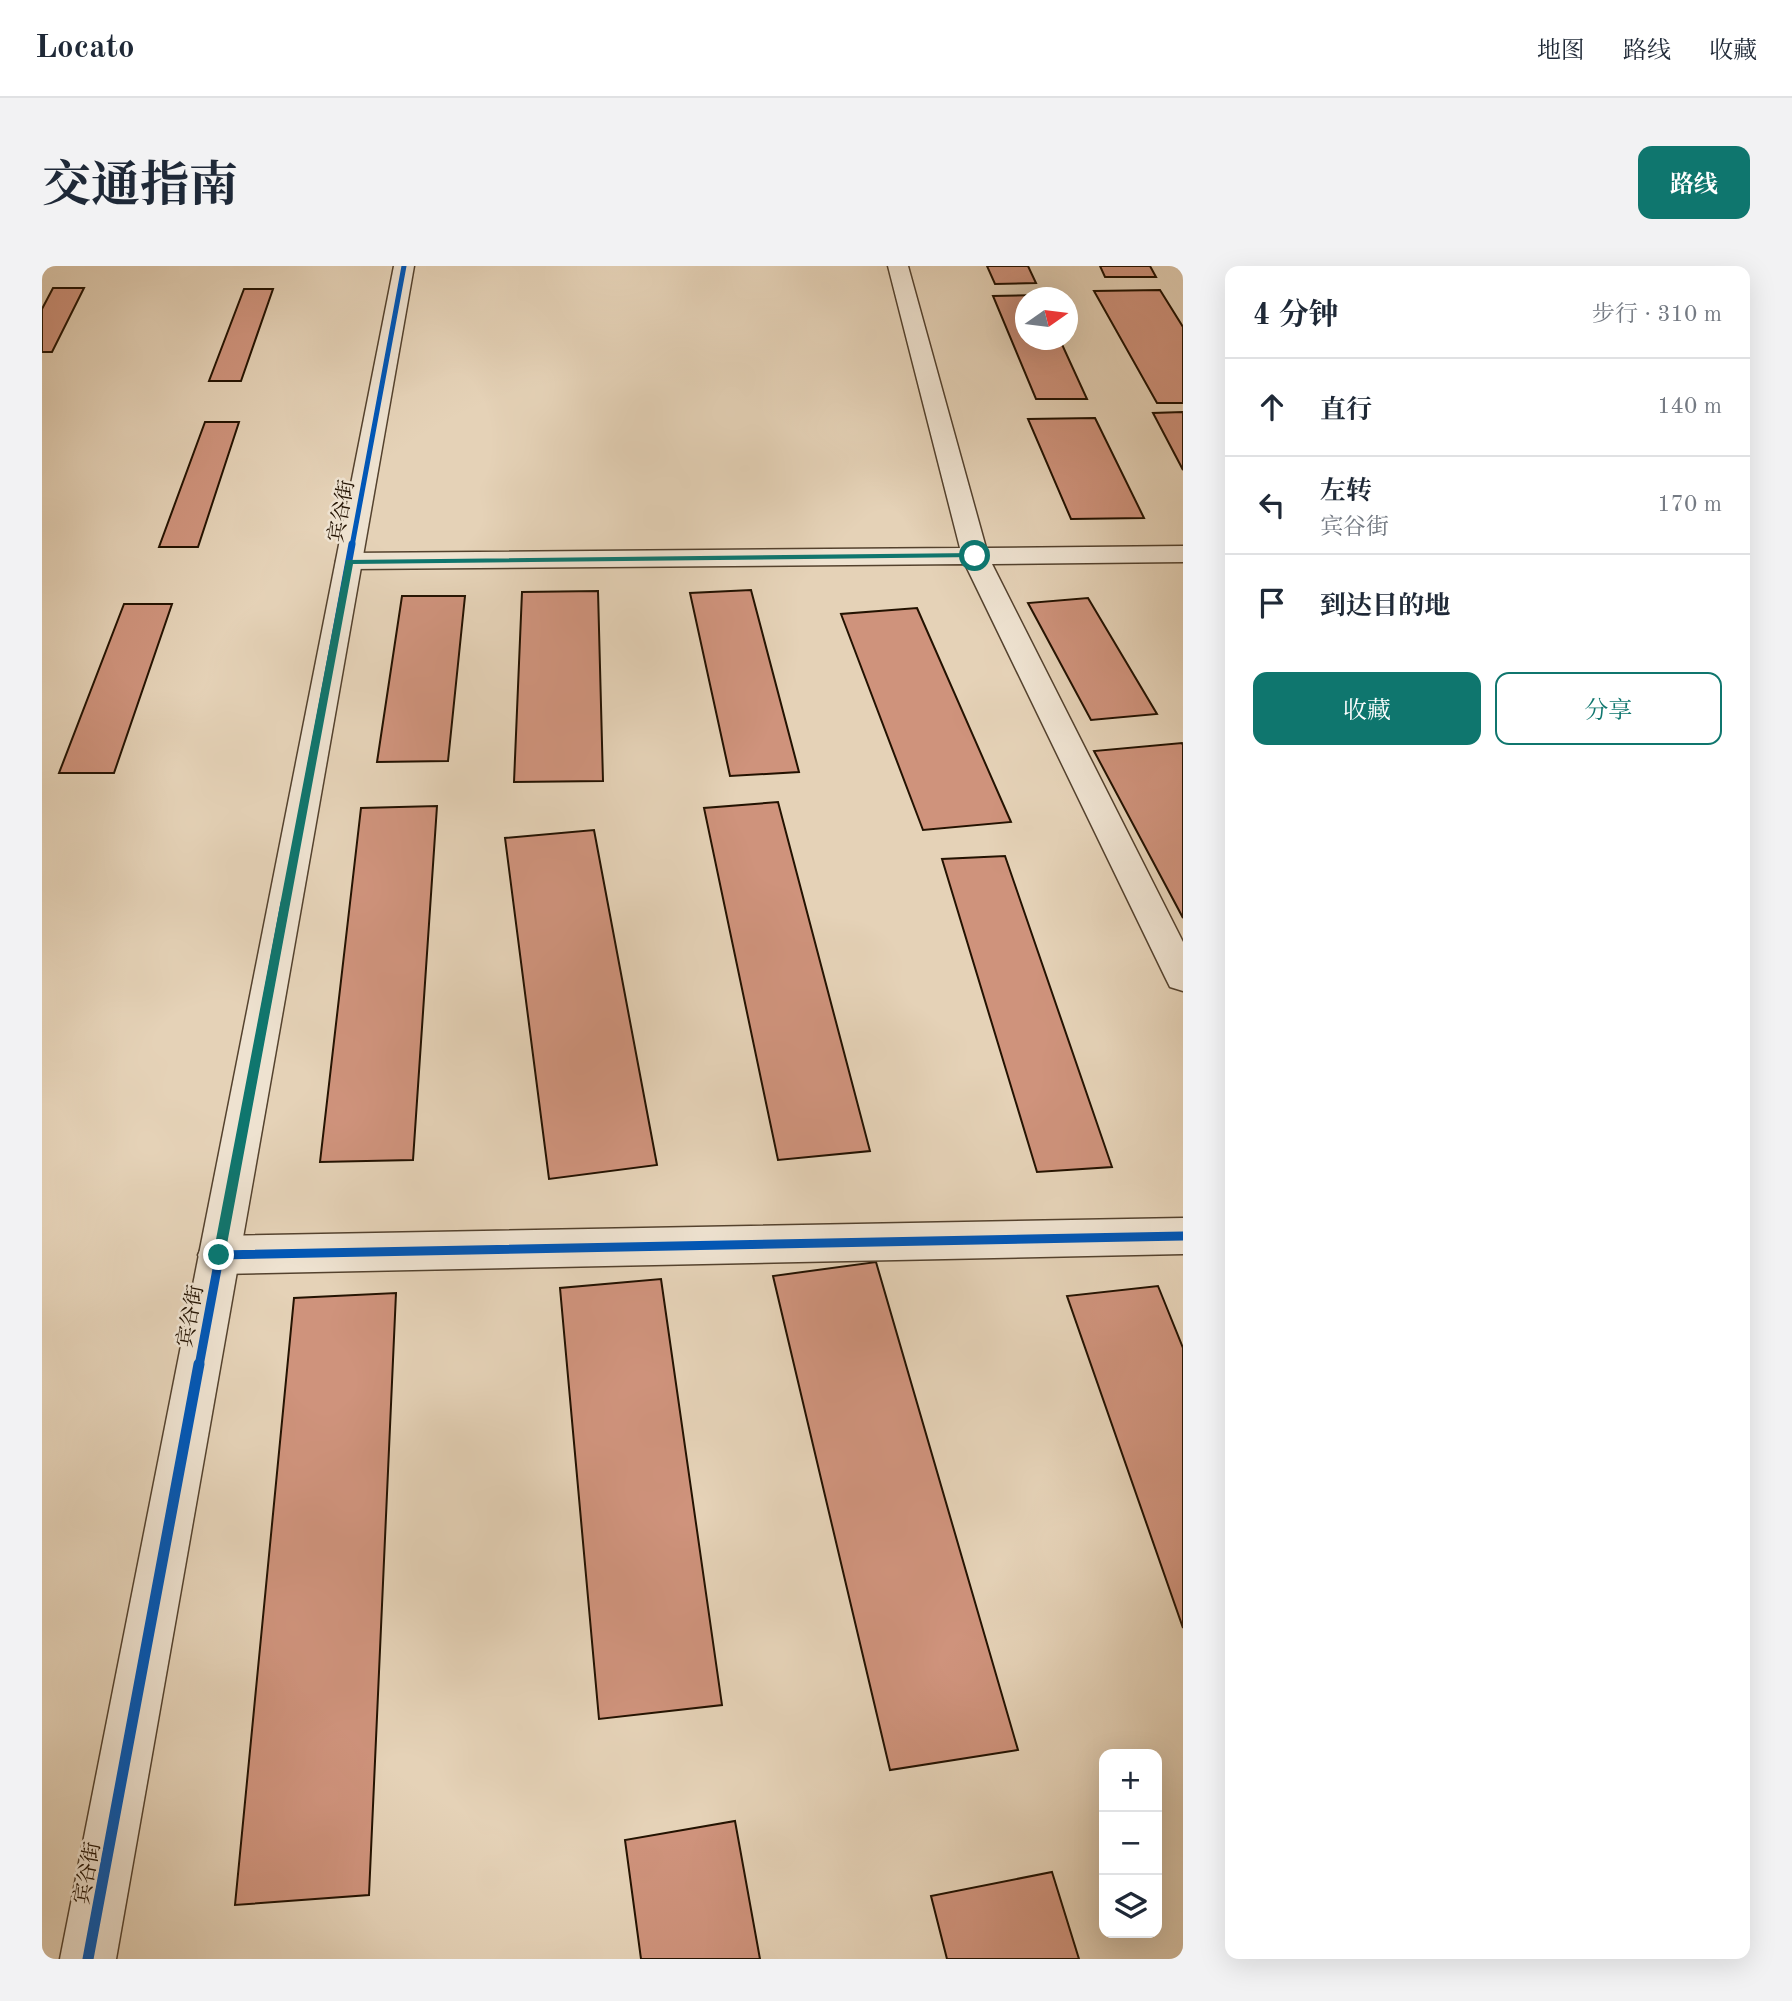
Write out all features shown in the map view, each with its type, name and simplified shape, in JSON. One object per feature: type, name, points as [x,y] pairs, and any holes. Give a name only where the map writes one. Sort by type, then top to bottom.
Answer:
[{"type":"street","name":"宾谷街","points":[[88,1959],[404,266]]},
{"type":"street","points":[[898,266],[975,556],[1183,977]]},
{"type":"street","points":[[349,561],[1183,554]]},
{"type":"street","points":[[219,1255],[1183,1236]]},
{"type":"building","points":[[987,266],[1028,266],[1036,283],[995,284]]},
{"type":"building","points":[[1100,266],[1150,266],[1156,277],[1105,277]]},
{"type":"building","points":[[53,288],[84,288],[52,352],[42,352],[42,309]]},
{"type":"building","points":[[244,289],[273,289],[241,381],[209,381]]},
{"type":"building","points":[[1160,290],[1183,327],[1183,403],[1157,403],[1094,291]]},
{"type":"building","points":[[993,296],[1015,296],[1015,349]]},
{"type":"building","points":[[1016,350],[1065,350],[1087,399],[1036,399]]},
{"type":"building","points":[[1183,412],[1183,470],[1153,413]]},
{"type":"building","points":[[1095,418],[1144,518],[1071,519],[1028,419]]},
{"type":"building","points":[[205,422],[239,422],[198,547],[159,547]]},
{"type":"building","points":[[751,590],[799,772],[730,776],[690,593]]},
{"type":"building","points":[[598,591],[603,781],[514,782],[522,592]]},
{"type":"building","points":[[402,596],[465,596],[448,761],[377,762]]},
{"type":"building","points":[[1088,598],[1157,714],[1091,720],[1028,603]]},
{"type":"building","points":[[124,604],[172,604],[114,773],[59,773]]},
{"type":"building","points":[[917,608],[1011,822],[923,830],[841,614]]},
{"type":"building","points":[[1183,745],[1183,918],[1094,751]]},
{"type":"building","points":[[778,802],[870,1151],[778,1160],[704,808]]},
{"type":"building","points":[[437,806],[413,1160],[320,1162],[361,808]]},
{"type":"building","points":[[594,830],[657,1165],[549,1179],[505,838]]},
{"type":"building","points":[[1005,856],[1112,1167],[1037,1172],[942,859]]},
{"type":"building","points":[[876,1262],[1018,1750],[890,1770],[773,1276]]},
{"type":"building","points":[[661,1279],[722,1705],[599,1719],[560,1288]]},
{"type":"building","points":[[1158,1286],[1183,1348],[1183,1628],[1067,1296]]},
{"type":"building","points":[[396,1293],[369,1895],[235,1905],[294,1298]]},
{"type":"building","points":[[735,1821],[760,1959],[641,1959],[625,1840]]},
{"type":"building","points":[[1052,1872],[1079,1959],[947,1959],[931,1896]]},
{"type":"cycle path","points":[[88,1959],[404,266]]},
{"type":"cycle path","points":[[219,1255],[1183,1236]]},
{"type":"route","points":[[219,1255],[349,561],[975,556]]}]
